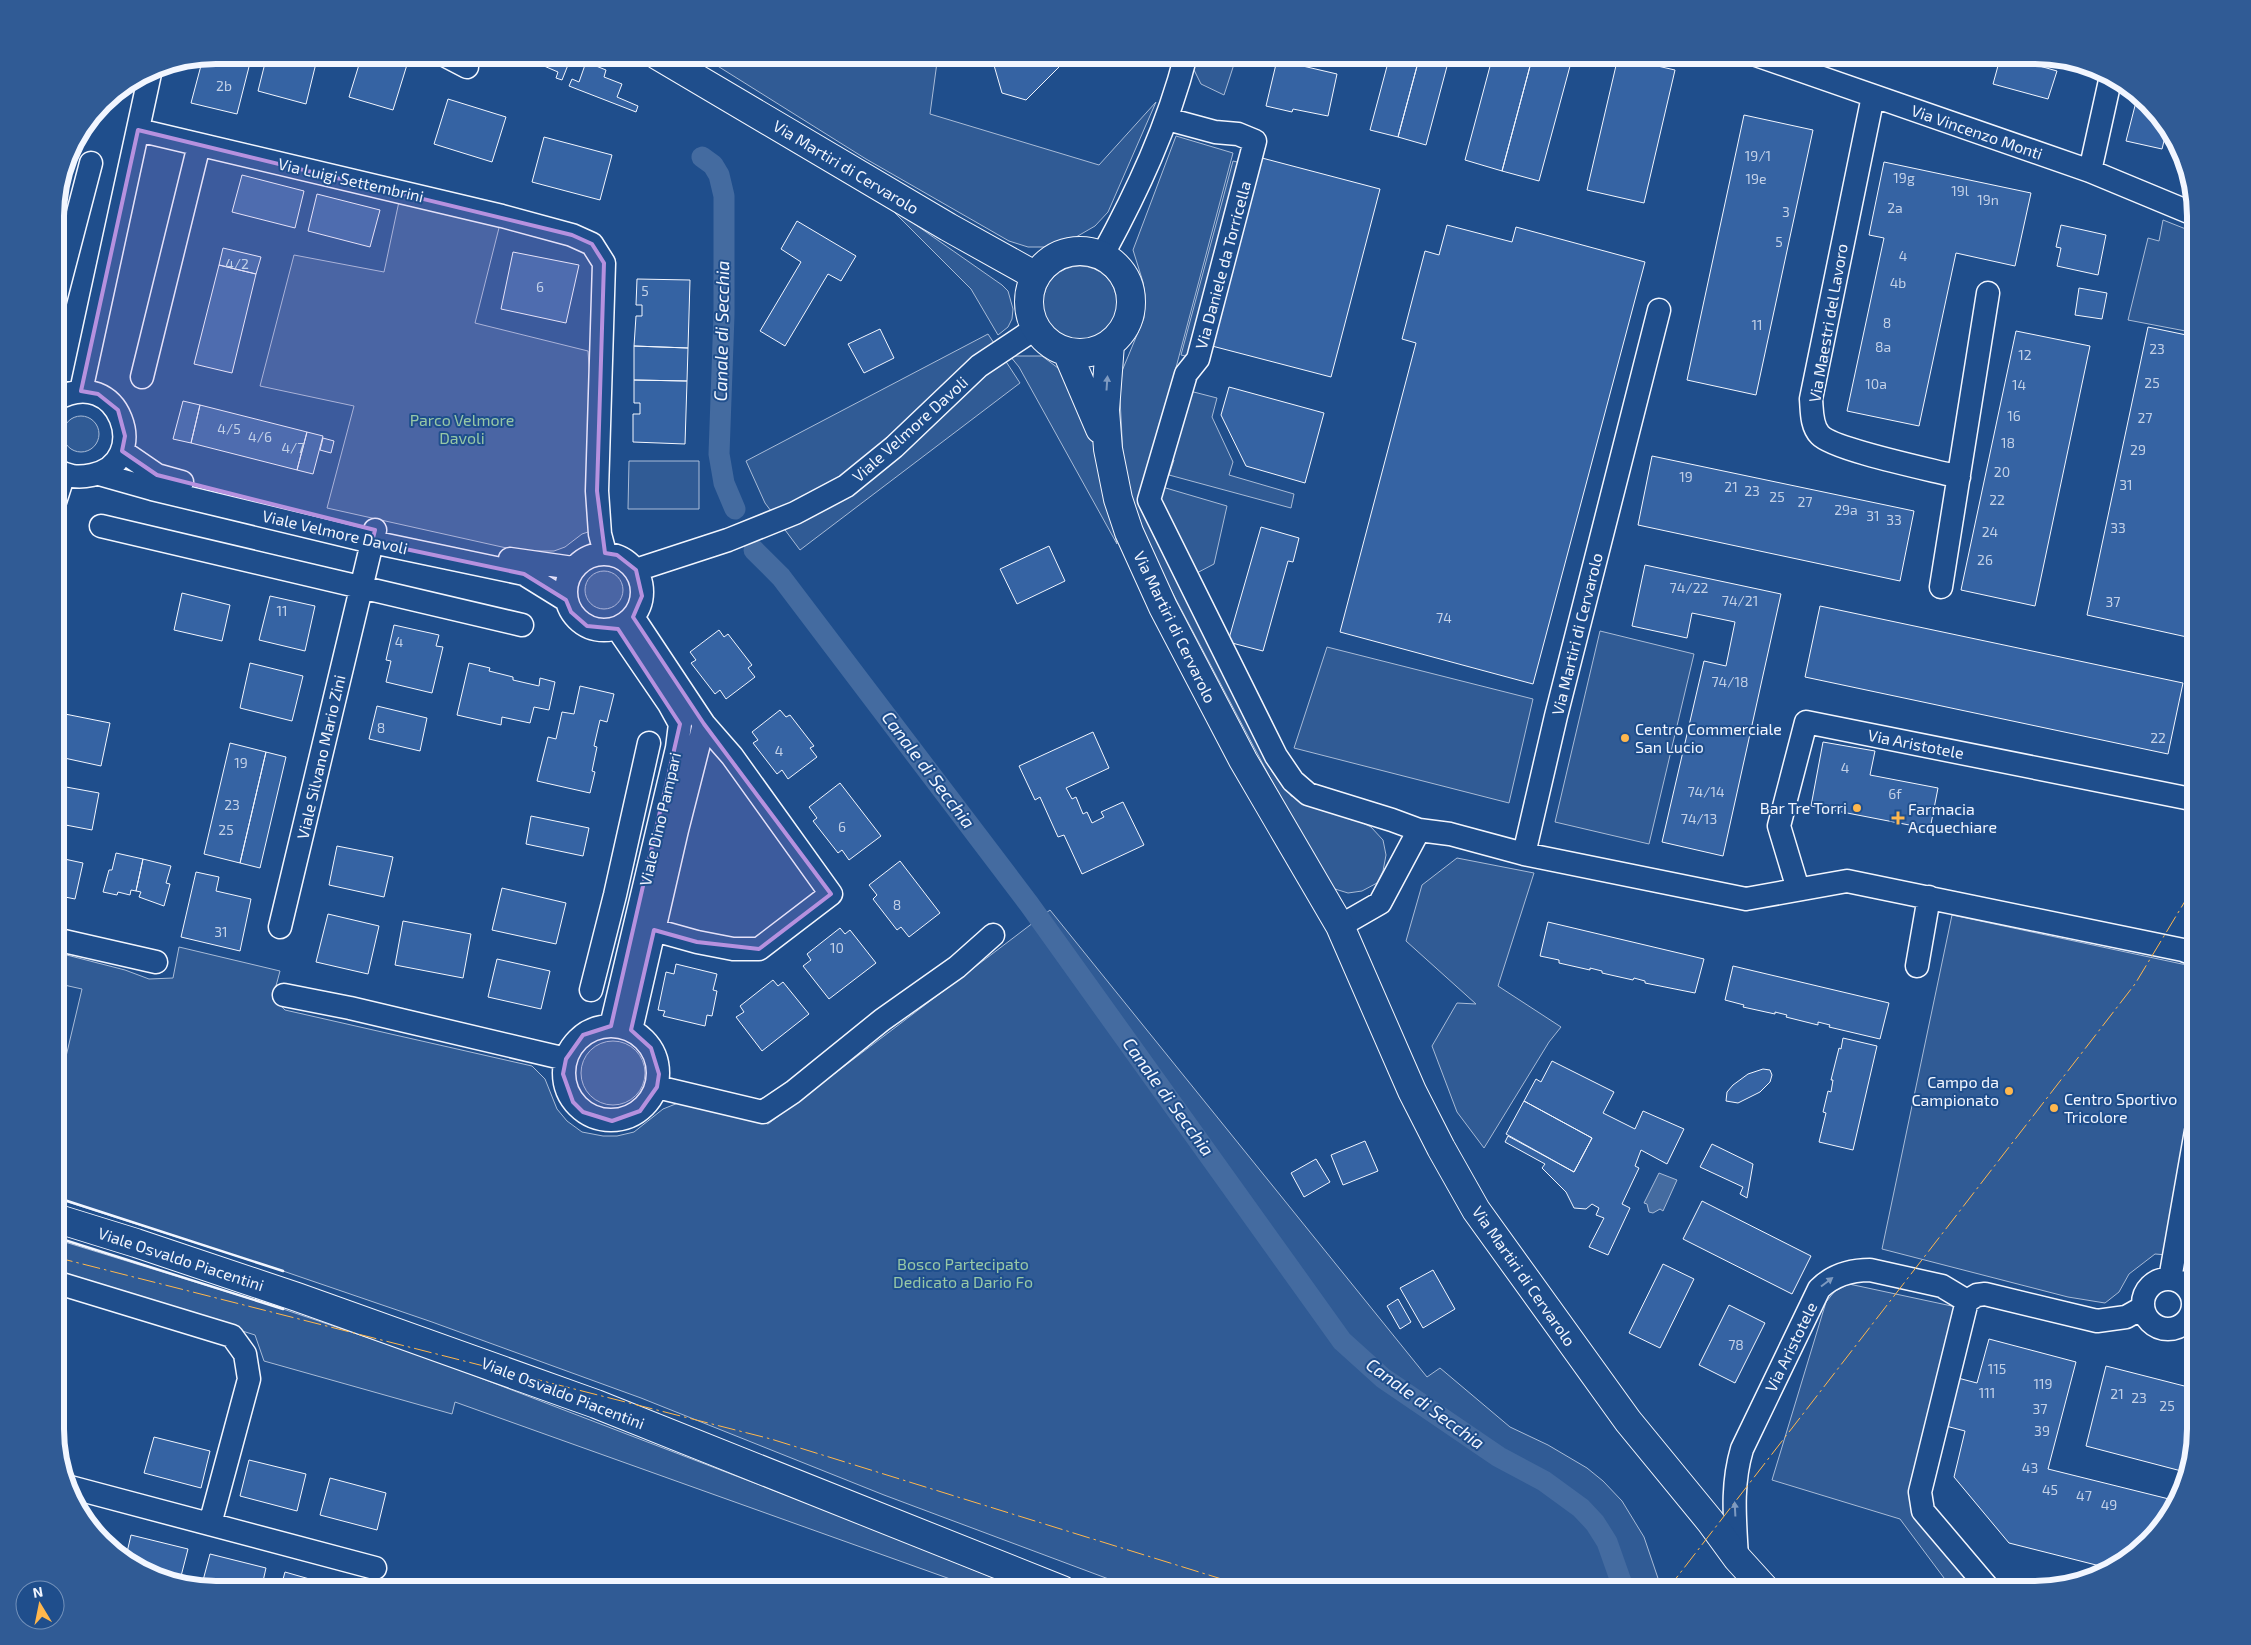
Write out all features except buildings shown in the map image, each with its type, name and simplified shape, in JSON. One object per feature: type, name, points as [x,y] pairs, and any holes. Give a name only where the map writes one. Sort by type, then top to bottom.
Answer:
[{"type":"main road","name":"Via Martiri di Cervarolo","points":[[672,64],[948,227],[1036,276]]},
{"type":"main road","points":[[1088,252],[1102,256],[1115,265],[1124,277],[1130,290],[1131,306],[1128,320],[1121,333],[1110,344],[1089,353],[1067,352],[1054,347],[1044,339],[1030,316],[1028,302],[1030,288],[1036,276],[1046,264],[1066,254],[1088,252]]},
{"type":"main road","name":"Via Martiri di Cervarolo","points":[[1110,344],[1105,410],[1108,450],[1118,499],[1129,532],[1163,607],[1243,760],[1340,926],[1412,1090],[1476,1210],[1628,1421],[1710,1521],[1736,1558],[1758,1581]]},
{"type":"main road","name":"Via Martiri di Cervarolo","points":[[1067,352],[1083,386],[1108,450]]},
{"type":"main road","name":"Viale Osvaldo Piacentini","points":[[64,1221],[297,1297],[596,1404],[1039,1581]]},
{"type":"street","points":[[461,64],[467,67]]},
{"type":"street","points":[[1102,256],[1122,219],[1167,119],[1183,64]]},
{"type":"street","name":"Via Vincenzo Monti","points":[[1782,64],[2090,171],[2187,211]]},
{"type":"street","points":[[81,391],[149,79]]},
{"type":"street","points":[[2090,171],[2109,83]]},
{"type":"street","name":"Via Maestri del Lavoro","points":[[1873,96],[1811,399],[1812,418],[1820,436],[1839,446],[1959,476]]},
{"type":"street","name":"Via Daniele da Torricella","points":[[1149,500],[1186,374],[1198,359],[1255,141],[1238,134],[1215,132],[1167,119]]},
{"type":"street","name":"Via Luigi Settembrini","points":[[138,130],[502,216],[572,235],[592,244],[604,263],[597,491],[600,534],[605,553]]},
{"type":"street","points":[[142,378],[199,145]]},
{"type":"street","points":[[64,267],[91,164]]},
{"type":"street","points":[[1941,587],[1988,293]]},
{"type":"street","name":"Via Martiri di Cervarolo","points":[[1149,500],[1276,756],[1293,781],[1308,794],[1419,830],[1450,834],[1524,854],[1556,716],[1658,310]]},
{"type":"street","name":"Viale Velmore Davoli","points":[[636,570],[728,540],[795,513],[846,486],[894,447],[979,366],[1036,328]]},
{"type":"street","points":[[64,395],[81,391],[98,394],[118,410],[124,430],[122,451],[112,465],[99,474],[79,478],[64,473]]},
{"type":"street","name":"Viale Velmore Davoli","points":[[122,451],[157,475],[374,536],[411,536],[525,563],[573,568]]},
{"type":"street","name":"Viale Velmore Davoli","points":[[99,474],[152,489],[374,536],[524,574],[552,589],[566,600],[571,612],[587,626],[600,630],[625,622]]},
{"type":"street","points":[[101,526],[522,625]]},
{"type":"street","name":"Viale Silvano Mario Zini","points":[[280,927],[374,536]]},
{"type":"street","points":[[566,600],[567,580],[573,568],[589,556],[605,553],[617,555],[636,570],[641,581],[642,596],[640,606],[625,622],[704,724],[732,756],[831,894],[759,949],[733,949],[697,942],[654,930]]},
{"type":"street","name":"Viale Dino Pampari","points":[[621,1028],[642,902],[677,748],[680,724],[625,622]]},
{"type":"street","name":"Via Aristotele","points":[[1798,889],[1779,826],[1806,722],[2187,798]]},
{"type":"street","name":"Viale Dino Pampari","points":[[621,1028],[654,930],[704,724]]},
{"type":"street","points":[[591,990],[615,896],[649,742]]},
{"type":"street","points":[[1340,926],[1380,903],[1419,830]]},
{"type":"street","points":[[1524,854],[1746,898],[1847,881],[2187,952]]},
{"type":"street","points":[[615,896],[642,902]]},
{"type":"street","points":[[1917,966],[1929,897]]},
{"type":"street","points":[[657,1087],[763,1112],[793,1092],[882,1020],[957,967],[993,935]]},
{"type":"street","points":[[64,942],[156,962]]},
{"type":"street","points":[[284,995],[350,1008],[566,1059]]},
{"type":"street","points":[[596,1028],[621,1028],[643,1038],[654,1054],[659,1074],[657,1087],[651,1100],[634,1115],[612,1121],[597,1119],[583,1112],[573,1102],[566,1088],[563,1074],[566,1059],[573,1045],[583,1035],[596,1028]]},
{"type":"street","points":[[2170,1279],[2187,1182]]},
{"type":"street","name":"Via Aristotele","points":[[1736,1558],[1735,1471],[1742,1449],[1819,1289],[1828,1280],[1838,1275],[1870,1270],[1942,1286],[1966,1301]]},
{"type":"street","points":[[2187,1289],[2185,1285],[2170,1279],[2162,1279],[2148,1287],[2142,1301],[2142,1308],[2150,1322],[2156,1327],[2171,1329],[2187,1327]]},
{"type":"street","points":[[64,1285],[232,1336],[245,1354],[249,1380],[210,1524]]},
{"type":"street","points":[[1982,1581],[1923,1511],[1920,1502],[1920,1492],[1966,1301],[1977,1295],[1985,1294],[2097,1321],[2126,1317],[2142,1308]]},
{"type":"street","points":[[76,1489],[374,1568]]},
{"type":"highlighted area","points":[[138,130],[572,235],[592,244],[604,263],[597,491],[605,553],[617,555],[636,570],[642,596],[633,617],[704,724],[831,894],[759,949],[697,942],[654,930],[631,1030],[651,1048],[659,1074],[657,1087],[640,1111],[612,1121],[583,1112],[573,1102],[563,1074],[566,1059],[583,1035],[611,1026],[680,724],[618,629],[587,626],[571,612],[566,600],[524,574],[372,542],[375,530],[157,475],[122,451],[125,436],[118,410],[98,394],[81,391]]},
{"type":"shaded area","points":[[714,64],[937,64],[930,114],[1099,165],[1156,102],[1108,212],[1095,226],[1064,244],[1028,247],[1009,241],[866,159]]},
{"type":"shaded area","points":[[1193,64],[1234,64],[1224,95],[1201,84]]},
{"type":"shaded area","points":[[1176,136],[1233,153],[1144,488],[1148,518],[1153,534],[1291,796],[1361,822],[1371,827],[1383,840],[1386,855],[1383,871],[1377,883],[1362,891],[1348,893],[1335,889],[1321,874],[1152,554],[1124,476],[1120,398],[1122,371],[1144,318],[1145,295],[1133,250]]},
{"type":"shaded area","points":[[1233,161],[1250,165],[1198,359],[1181,355]]},
{"type":"shaded area","name":"Parco Velmore Davoli","points":[[401,192],[502,216],[475,323],[588,351],[597,482],[591,531],[582,534],[565,547],[554,551],[520,551],[327,508],[354,406],[260,386],[294,255],[384,272]]},
{"type":"shaded area","points":[[886,204],[1008,291],[1013,309],[1012,319],[1008,327],[998,335],[971,289]]},
{"type":"shaded area","points":[[2163,220],[2187,229],[2187,331],[2128,320],[2148,238],[2159,241]]},
{"type":"shaded area","points":[[1080,266],[1094,269],[1106,277],[1114,289],[1117,303],[1114,317],[1106,329],[1094,337],[1080,340],[1066,337],[1054,329],[1046,317],[1043,303],[1046,289],[1054,277],[1066,269]]},
{"type":"shaded area","points":[[988,334],[1020,383],[800,550],[765,503],[746,461]]},
{"type":"shaded area","points":[[1010,356],[1042,356],[1070,377],[1084,403],[1117,544],[1019,367]]},
{"type":"shaded area","points":[[1186,390],[1217,398],[1212,417],[1233,462],[1229,475],[1294,494],[1291,508],[1169,475],[1174,460],[1168,458]]},
{"type":"shaded area","points":[[81,416],[94,421],[99,434],[94,447],[81,452],[68,447],[64,438],[64,430],[68,421]]},
{"type":"shaded area","points":[[629,461],[699,461],[699,509],[628,509]]},
{"type":"shaded area","points":[[1159,486],[1227,506],[1214,564],[1193,575],[1155,498]]},
{"type":"shaded area","points":[[604,571],[618,576],[623,590],[618,604],[604,609],[590,604],[585,590],[590,576]]},
{"type":"shaded area","name":"Centro Commerciale San Lucio","points":[[1600,631],[1694,654],[1649,844],[1555,822]]},
{"type":"shaded area","points":[[1327,647],[1533,699],[1509,803],[1294,748]]},
{"type":"shaded area","points":[[1457,858],[1534,873],[1498,986],[1561,1027],[1549,1042],[1484,1148],[1457,1112],[1432,1046],[1457,1003],[1476,1004],[1406,941],[1422,885]]},
{"type":"shaded area","name":"Bosco Partecipato Dedicato a Dario Fo","points":[[1050,910],[1427,1377],[1440,1368],[1510,1427],[1548,1445],[1587,1468],[1603,1481],[1622,1501],[1644,1537],[1659,1581],[1114,1581],[884,1495],[641,1398],[432,1322],[283,1271],[64,1201],[64,1065],[82,989],[64,985],[64,954],[125,970],[149,979],[173,978],[179,947],[280,971],[273,997],[285,1010],[532,1066],[545,1079],[557,1109],[567,1121],[582,1132],[603,1136],[617,1136],[634,1132],[663,1109],[683,1101],[768,1124]]},
{"type":"shaded area","name":"Centro Sportivo Tricolore","points":[[1952,915],[2187,965],[2187,1257],[2155,1254],[2129,1274],[2119,1292],[2105,1303],[2068,1297],[1882,1249]]},
{"type":"shaded area","points":[[613,1041],[631,1047],[639,1055],[645,1073],[639,1091],[631,1099],[613,1105],[595,1099],[587,1091],[581,1073],[587,1055],[595,1047]]},
{"type":"shaded area","points":[[1659,1173],[1677,1180],[1663,1211],[1660,1209],[1653,1213],[1649,1212],[1647,1204],[1644,1203]]},
{"type":"shaded area","points":[[64,1242],[283,1309],[431,1359],[856,1522],[1001,1581],[956,1581],[455,1402],[452,1414],[264,1361],[255,1335],[64,1275]]},
{"type":"shaded area","points":[[1849,1284],[1961,1308],[1915,1504],[1979,1581],[1946,1581],[1900,1519],[1772,1480],[1826,1302],[1835,1291]]},
{"type":"waterway","name":"Canale di Secchia","points":[[702,157],[713,165],[719,175],[724,196],[724,315],[719,454],[724,483],[735,509]]},
{"type":"waterway","name":"Canale di Secchia","points":[[754,550],[781,577],[1029,904],[1342,1341],[1383,1378],[1499,1457],[1544,1481],[1581,1508],[1595,1523],[1607,1542],[1621,1581]]},
{"type":"wall","points":[[64,1200],[283,1271]]},
{"type":"wall","points":[[64,1240],[283,1309]]},
{"type":"power","points":[[1674,1581],[2135,984],[2187,898]]},
{"type":"power","points":[[64,1259],[771,1439],[1228,1581]]},
{"type":"place","name":"Centro Commerciale San Lucio","points":[[1625,738]]},
{"type":"place","name":"Bar Tre Torri","points":[[1857,808]]},
{"type":"place","name":"Farmacia Acquechiare","points":[[1898,818]]},
{"type":"place","name":"Campo da Campionato","points":[[2009,1091]]},
{"type":"place","name":"Centro Sportivo Tricolore","points":[[2054,1108]]}]
